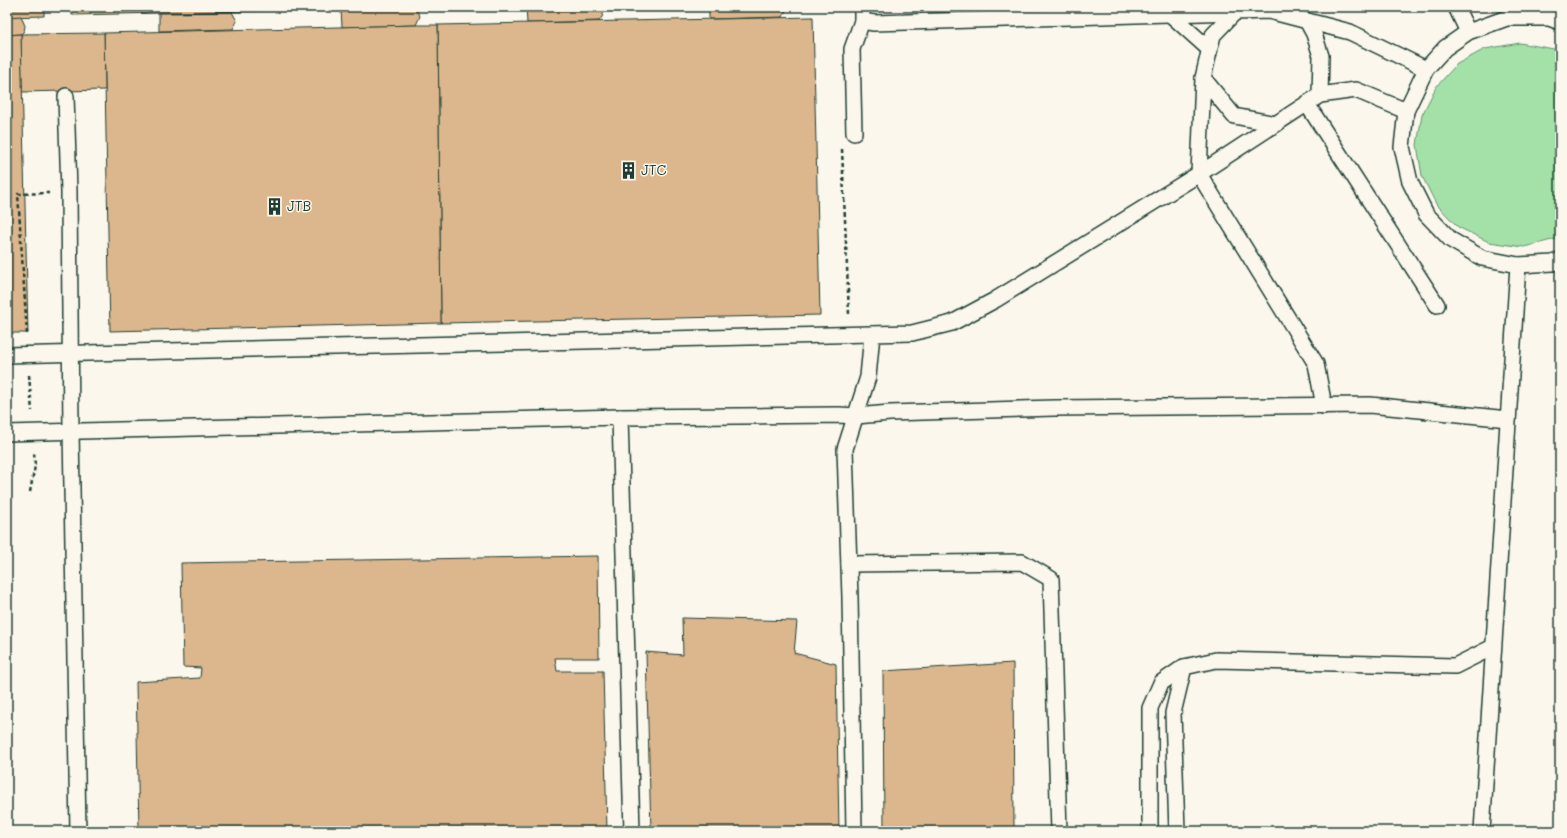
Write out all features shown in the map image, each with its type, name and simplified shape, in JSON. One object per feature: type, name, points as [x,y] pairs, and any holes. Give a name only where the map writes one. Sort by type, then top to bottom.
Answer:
[{"type":"lane","points":[[1456,7],[1468,32]]},
{"type":"lane","points":[[1538,7],[1555,20]]},
{"type":"lane","points":[[854,133],[852,49],[862,14],[874,23],[1269,11],[1350,32],[1426,69]]},
{"type":"lane","points":[[1235,12],[1213,35],[1204,78],[1199,174],[1316,364],[1324,406]]},
{"type":"lane","points":[[1170,14],[1210,49]]},
{"type":"lane","points":[[1555,20],[1507,18],[1468,32],[1445,48],[1426,69],[1406,111],[1402,147],[1410,182],[1426,214],[1451,240],[1482,258],[1518,266],[1553,263],[1560,260]]},
{"type":"lane","points":[[1307,21],[1314,34],[1322,56],[1320,95]]},
{"type":"lane","points":[[1204,78],[1234,116],[1276,124]]},
{"type":"lane","points":[[7,356],[912,333],[952,323],[995,300],[1199,174],[1320,95],[1356,90],[1406,111]]},
{"type":"lane","points":[[66,96],[70,192],[71,431],[78,831]]},
{"type":"lane","points":[[1307,104],[1437,305]]},
{"type":"lane","points":[[1482,831],[1518,266]]},
{"type":"lane","points":[[854,831],[849,564],[845,449],[868,377],[872,334]]},
{"type":"lane","points":[[7,433],[620,417],[856,416],[890,413],[1054,408],[1370,405],[1508,419]]},
{"type":"lane","points":[[620,417],[632,831]]},
{"type":"lane","points":[[849,564],[1022,562],[1051,579],[1059,831]]},
{"type":"lane","points":[[1150,831],[1150,708],[1161,683],[1184,667],[1216,660],[1455,666],[1494,647]]},
{"type":"lane","points":[[1177,831],[1173,712],[1184,667]]},
{"type":"path","points":[[849,334],[842,136],[854,133]]},
{"type":"path","points":[[27,338],[18,194],[70,192]]},
{"type":"green space","points":[[1520,43],[1554,49],[1560,53],[1560,238],[1524,247],[1489,242],[1458,227],[1436,204],[1422,176],[1417,145],[1422,115],[1436,87],[1457,64],[1485,49]]},
{"type":"building","points":[[7,7],[44,7],[44,16],[7,17]]},
{"type":"building","points":[[71,7],[443,7],[72,15]]},
{"type":"building","points":[[526,7],[602,7],[604,11],[599,21],[527,23]]},
{"type":"building","points":[[709,7],[787,7],[783,17],[709,19]]},
{"type":"building","points":[[415,8],[420,16],[416,25],[342,27],[341,9]]},
{"type":"building","points":[[232,12],[237,21],[233,29],[159,31],[159,13]]},
{"type":"building","points":[[21,16],[25,26],[24,31],[21,34],[7,35],[7,17]]},
{"type":"building","name":"JTC","points":[[813,17],[820,315],[441,323],[438,25]]},
{"type":"building","name":"JTB","points":[[438,25],[441,323],[110,331],[104,33]]},
{"type":"building","points":[[104,33],[105,90],[22,92],[21,34]]},
{"type":"building","points":[[21,34],[28,333],[7,333],[7,35]]},
{"type":"building","points":[[598,556],[599,658],[555,658],[557,671],[603,671],[607,831],[139,831],[136,682],[200,678],[201,668],[183,667],[181,563]]},
{"type":"building","points":[[682,618],[797,621],[794,653],[836,664],[839,831],[651,831],[646,652],[683,655]]},
{"type":"building","points":[[1013,663],[1014,831],[884,831],[883,671]]},
{"type":"place","name":"JTC","points":[[628,170]]},
{"type":"place","name":"JTB","points":[[274,206]]}]
